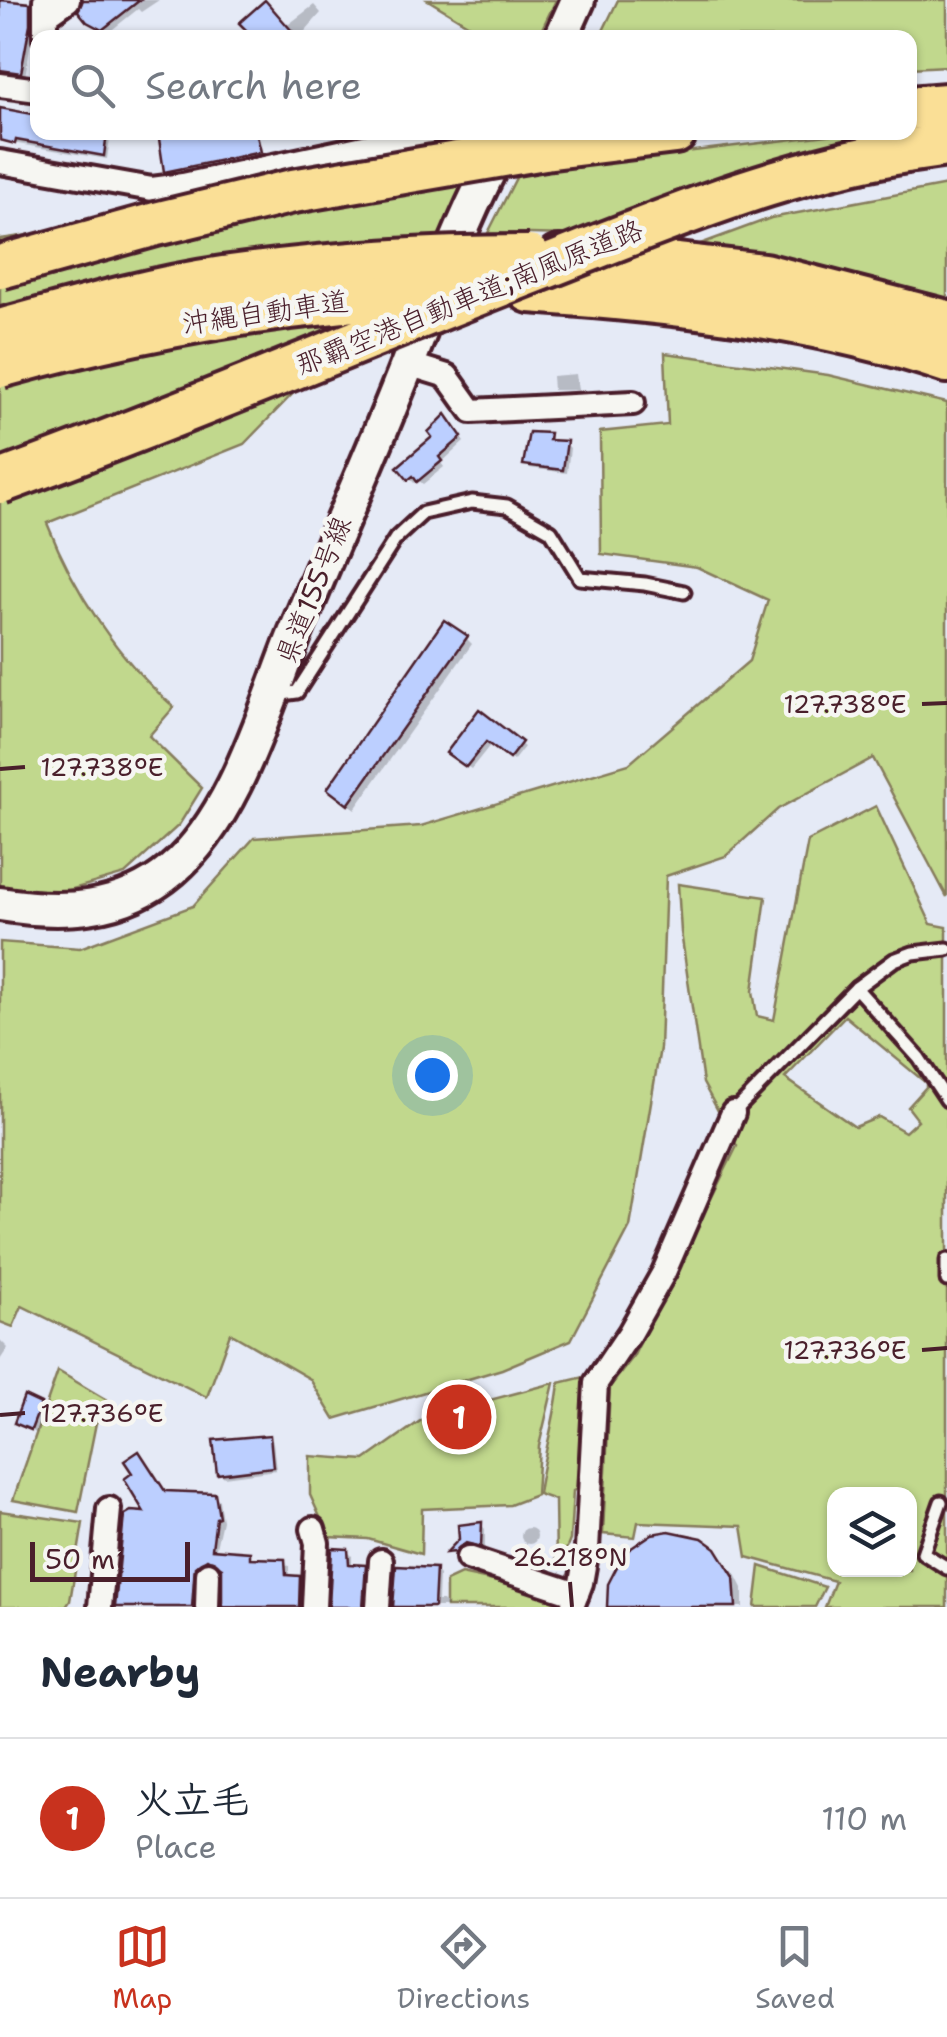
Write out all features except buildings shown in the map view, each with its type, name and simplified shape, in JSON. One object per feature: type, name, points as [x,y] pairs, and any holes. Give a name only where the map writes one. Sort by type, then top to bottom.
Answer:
[{"type":"highway","points":[[917,107],[947,105]]},
{"type":"highway","points":[[0,267],[156,224],[527,140]]},
{"type":"highway","name":"那覇空港自動車道;南風原道路","points":[[0,482],[679,214],[860,158],[947,144]]},
{"type":"highway","name":"沖縄自動車道","points":[[0,332],[88,307],[222,278],[377,262],[530,274],[626,298],[790,322],[947,362]]},
{"type":"highway","name":"沖縄自動車道","points":[[0,366],[188,321],[530,274],[678,265],[764,275],[947,322]]},
{"type":"main road","points":[[564,30],[578,0]]},
{"type":"main road","name":"県道155号線","points":[[0,904],[27,909],[86,909],[116,902],[163,877],[187,856],[215,817],[236,778],[464,223],[527,140]]},
{"type":"street","points":[[45,18],[68,0]]},
{"type":"street","points":[[0,85],[30,89]]},
{"type":"street","points":[[0,162],[152,189],[184,185],[369,140]]},
{"type":"street","points":[[408,364],[448,376],[472,411],[633,403]]},
{"type":"street","points":[[468,1558],[575,1601],[589,1530],[596,1383],[664,1272],[733,1114]]},
{"type":"street","points":[[100,1607],[109,1509]]},
{"type":"street","points":[[313,1529],[317,1543],[314,1607]]},
{"type":"street","points":[[378,1607],[381,1560]]},
{"type":"street","points":[[207,1607],[208,1574]]},
{"type":"lane","points":[[271,694],[286,696],[296,692],[396,538],[422,512],[441,507],[472,502],[506,506],[551,531],[580,578],[684,592]]},
{"type":"lane","points":[[733,1114],[856,988],[894,960],[913,953],[947,950]]},
{"type":"lane","points":[[856,988],[919,1058],[947,1100]]},
{"type":"lane","points":[[947,1260],[947,1280]]},
{"type":"lane","points":[[941,1502],[923,1553],[947,1568]]},
{"type":"green space","points":[[428,0],[556,0],[541,30],[477,30]]},
{"type":"green space","points":[[618,0],[947,0],[947,66],[917,68],[917,30],[603,30]]},
{"type":"green space","points":[[786,140],[899,140],[572,235],[488,233],[519,172]]},
{"type":"green space","points":[[452,149],[469,184],[443,239],[244,444],[47,523],[70,574],[100,623],[134,668],[174,707],[149,736],[202,788],[179,825],[125,874],[59,893],[0,889],[0,239],[118,222]]},
{"type":"green space","points":[[947,185],[947,298],[810,263],[684,250],[771,218]]},
{"type":"green space","points":[[665,353],[828,375],[947,403],[947,897],[873,758],[778,809],[726,856],[666,876],[660,1048],[630,1227],[571,1340],[502,1369],[334,1419],[310,1379],[230,1333],[207,1397],[22,1306],[13,1327],[0,1322],[0,942],[80,948],[193,906],[254,838],[421,826],[629,764],[749,661],[768,600],[697,567],[601,554],[600,432],[668,425]]},
{"type":"green space","points":[[876,806],[931,924],[947,927],[947,1607],[825,1607],[835,1581],[747,1557],[742,1526],[638,1522],[635,1537],[603,1534],[610,1387],[633,1357],[737,1146],[703,1083],[681,932],[678,884],[766,897],[753,991],[757,1016],[774,1020],[808,841]],"holes":[[[845,1016],[926,1083],[908,1107],[918,1120],[905,1132],[879,1117],[855,1127],[785,1078]]]},
{"type":"green space","points":[[58,1371],[112,1403],[96,1423],[78,1512],[13,1500]]},
{"type":"green space","points":[[584,1377],[582,1486],[573,1491],[570,1540],[560,1565],[556,1563],[555,1500],[538,1494],[559,1383]]},
{"type":"green space","points":[[554,1383],[539,1446],[536,1495],[510,1505],[422,1509],[421,1554],[368,1539],[329,1537],[310,1495],[310,1456],[365,1460],[426,1417]]},
{"type":"green space","points":[[0,1511],[83,1523],[66,1607],[0,1607]]},
{"type":"green space","points":[[760,1566],[825,1587],[815,1607],[755,1607]]},
{"type":"green space","points":[[461,1574],[559,1595],[554,1607],[446,1607],[446,1581]]},
{"type":"place","name":"火立毛","points":[[459,1417]]}]
